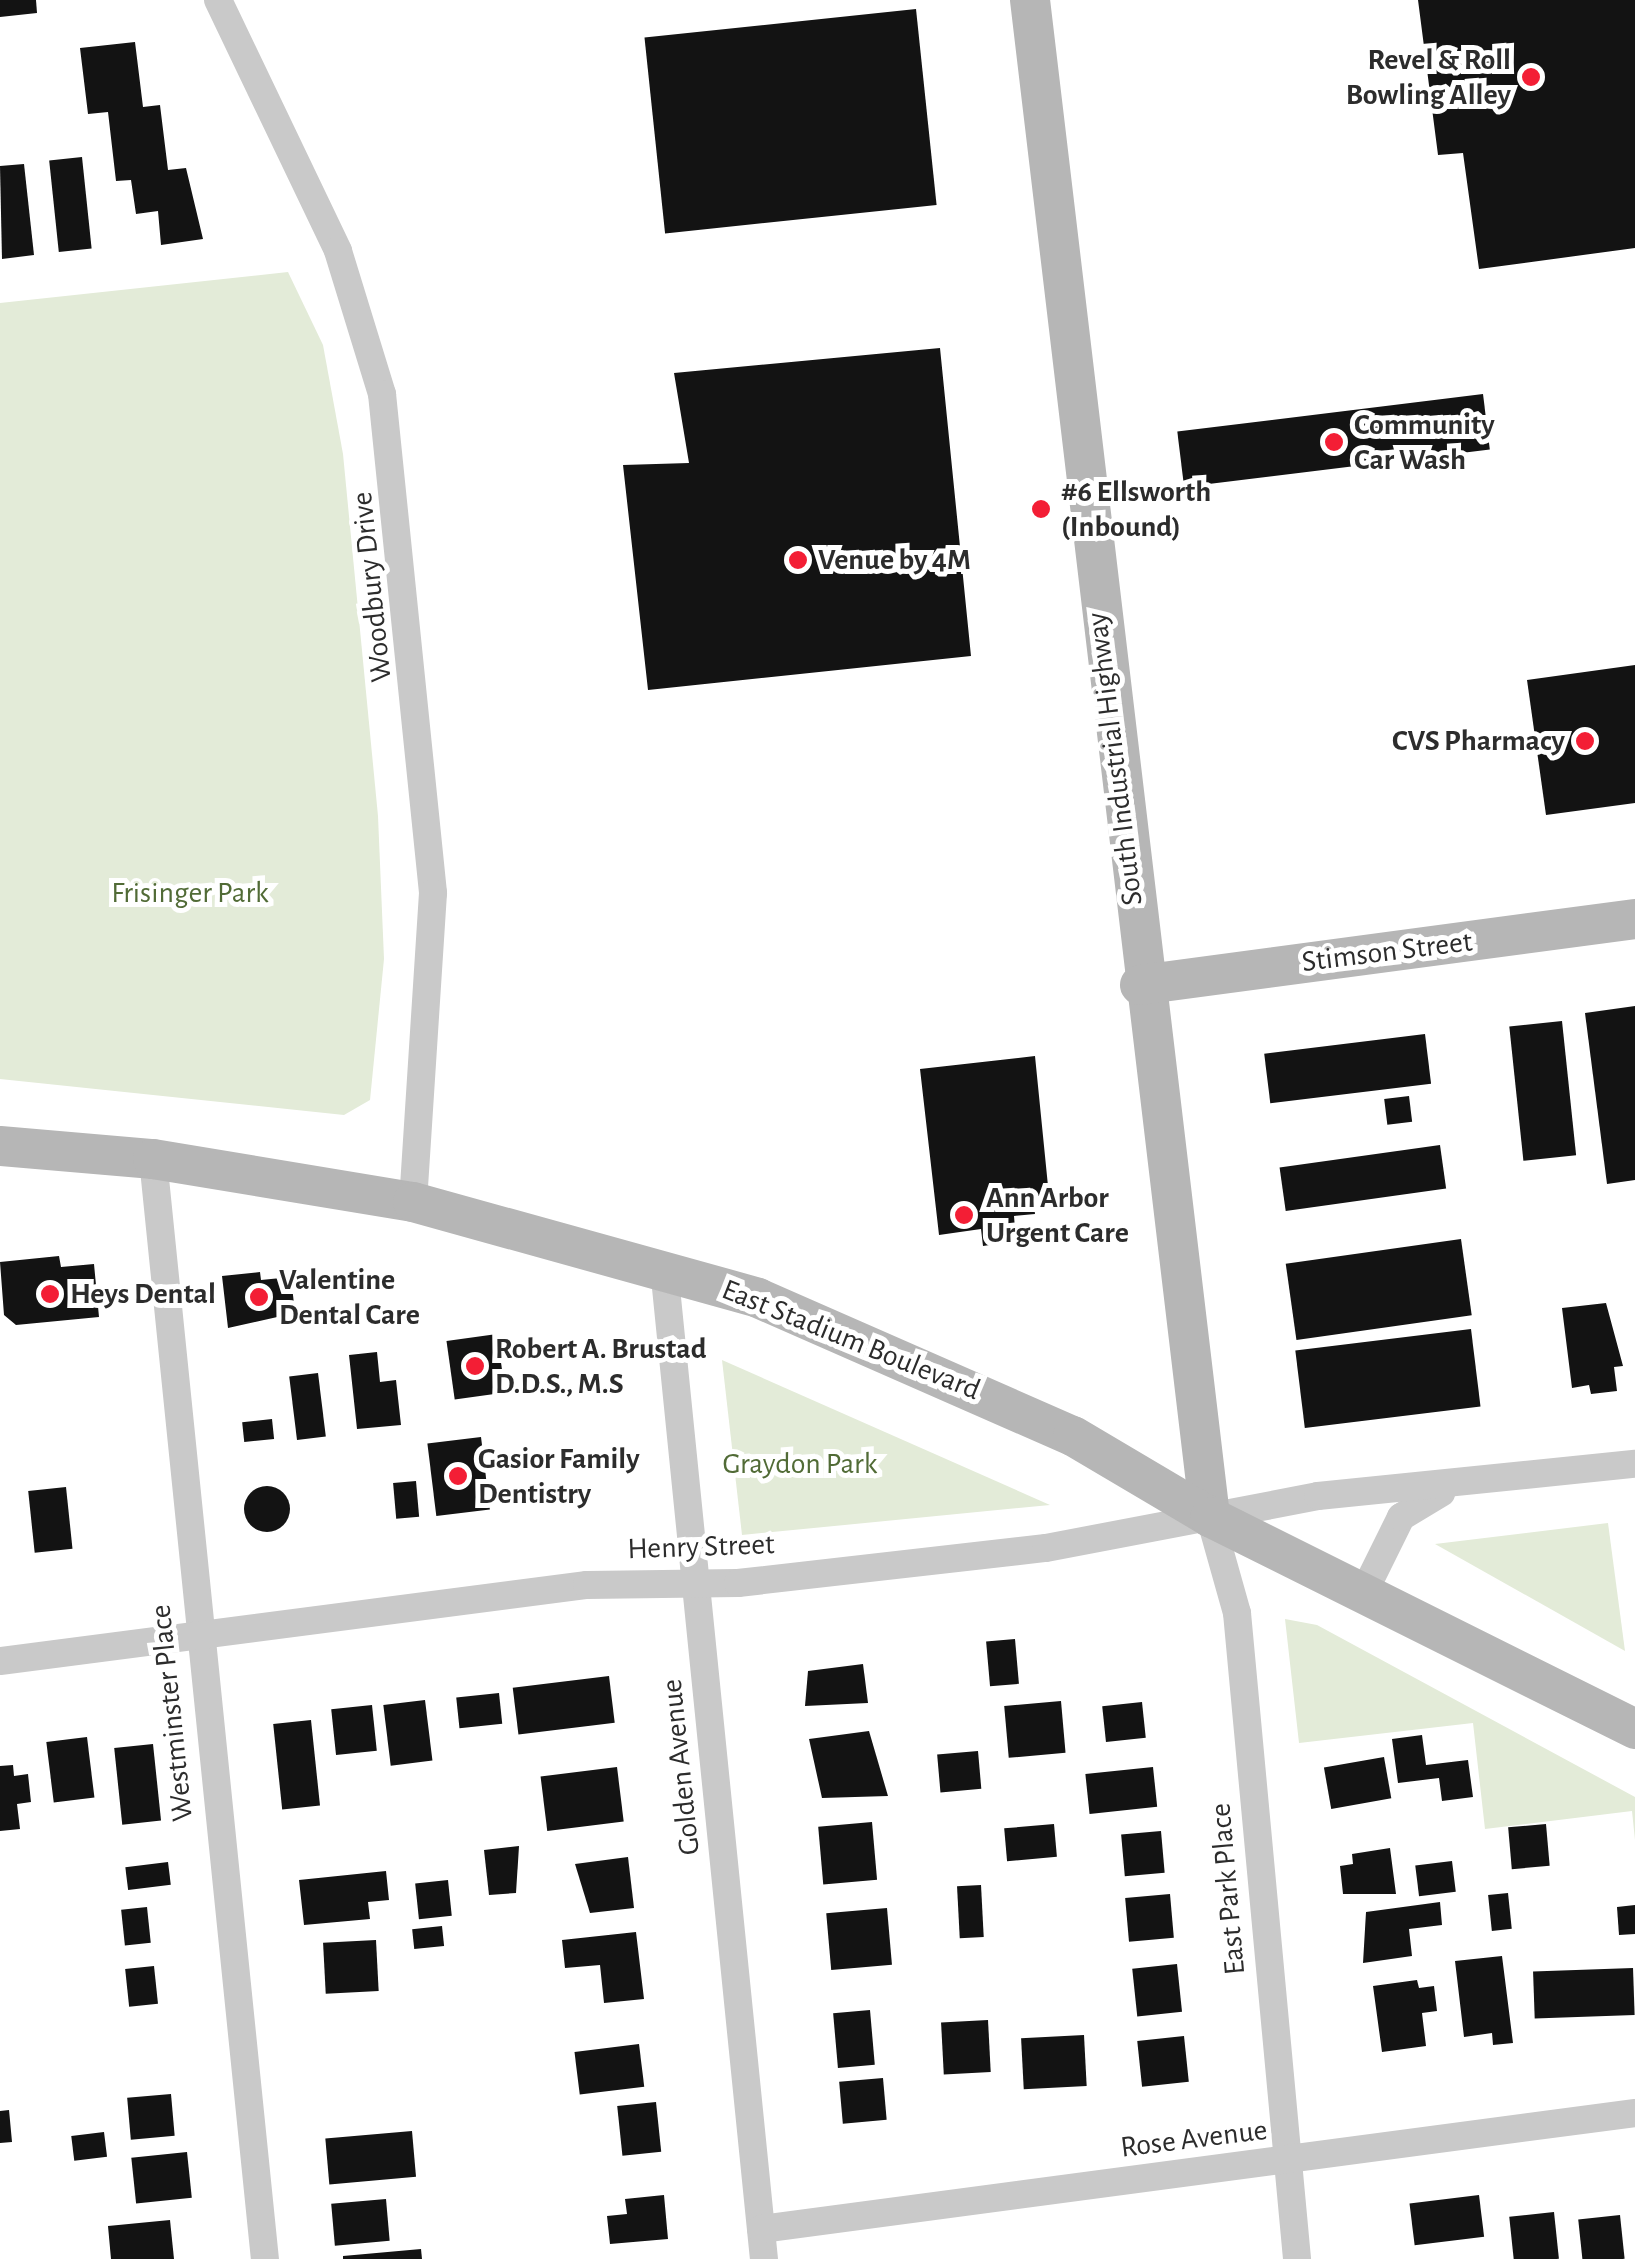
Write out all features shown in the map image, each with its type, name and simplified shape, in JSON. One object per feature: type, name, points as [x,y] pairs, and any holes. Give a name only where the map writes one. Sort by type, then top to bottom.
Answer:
[{"type":"street","name":"Woodbury Drive","points":[[218,0],[338,250],[382,394],[432,892],[413,1202]]},
{"type":"street","name":"South Industrial Highway","points":[[1030,0],[1140,985],[1210,1517]]},
{"type":"street","name":"Stimson Street","points":[[1140,985],[1635,920]]},
{"type":"street","name":"East Stadium Boulevard","points":[[0,1146],[153,1159],[413,1202],[664,1268],[936,1370],[1087,1443],[1210,1517],[1635,1729]]},
{"type":"street","name":"Westminster Place","points":[[153,1159],[196,1637],[265,2259]]},
{"type":"street","name":"Golden Avenue","points":[[664,1268],[764,2259]]},
{"type":"street","name":"Henry Street","points":[[0,1661],[587,1585],[694,1581],[1046,1548],[1318,1496],[1462,1485],[1635,1464]]},
{"type":"street","name":"Henry Street","points":[[1364,1592],[1401,1517],[1462,1485]]},
{"type":"street","name":"East Park Place","points":[[1210,1517],[1237,1613],[1296,2259]]},
{"type":"street","name":"Rose Avenue","points":[[761,2229],[1635,2113]]},
{"type":"green space","name":"Frisinger Park","points":[[288,272],[323,345],[343,454],[378,816],[384,959],[370,1100],[344,1115],[0,1079],[0,303]]},
{"type":"green space","name":"Graydon Park","points":[[722,1360],[1050,1505],[742,1535]]},
{"type":"green space","points":[[1608,1523],[1625,1651],[1435,1544]]},
{"type":"green space","points":[[1285,1619],[1317,1625],[1635,1797],[1635,1840],[1632,1811],[1485,1829],[1473,1723],[1299,1743]]},
{"type":"building","points":[[0,0],[36,0],[37,13],[0,17]]},
{"type":"building","name":"Revel & Roll Bowling Alley","points":[[1418,0],[1635,0],[1635,248],[1479,269],[1463,153],[1438,155]]},
{"type":"building","points":[[916,9],[937,205],[665,233],[644,38]]},
{"type":"building","points":[[135,42],[143,107],[160,105],[168,170],[186,168],[203,239],[161,245],[158,211],[136,214],[131,180],[116,181],[108,112],[88,114],[80,48]]},
{"type":"building","points":[[82,157],[92,248],[59,252],[49,160]]},
{"type":"building","points":[[24,164],[34,255],[2,259],[0,166]]},
{"type":"building","name":"Venue by 4M","points":[[940,348],[971,656],[648,690],[623,465],[689,463],[674,373]]},
{"type":"building","name":"Community Car Wash","points":[[1483,394],[1490,450],[1184,487],[1177,432]]},
{"type":"building","name":"CVS Pharmacy","points":[[1635,665],[1635,803],[1546,815],[1527,680]]},
{"type":"building","points":[[1635,1006],[1635,1180],[1607,1184],[1585,1013]]},
{"type":"building","points":[[1562,1021],[1576,1155],[1523,1161],[1509,1027]]},
{"type":"building","points":[[1425,1034],[1431,1084],[1270,1103],[1264,1054]]},
{"type":"building","points":[[1035,1056],[1049,1196],[1033,1196],[1035,1214],[1014,1216],[1016,1241],[983,1246],[981,1229],[939,1235],[920,1069]]},
{"type":"building","points":[[1409,1096],[1412,1122],[1387,1125],[1384,1099]]},
{"type":"building","points":[[1440,1145],[1446,1189],[1286,1211],[1280,1168]]},
{"type":"building","points":[[1461,1239],[1472,1315],[1296,1340],[1286,1264]]},
{"type":"building","name":"Heys Dental","points":[[59,1256],[61,1267],[94,1264],[99,1317],[16,1325],[4,1315],[0,1262]]},
{"type":"building","name":"Valentine Dental Care","points":[[260,1272],[261,1280],[291,1277],[295,1313],[228,1328],[222,1276]]},
{"type":"building","points":[[1606,1303],[1623,1366],[1614,1367],[1617,1391],[1591,1394],[1589,1385],[1572,1388],[1562,1308]]},
{"type":"building","points":[[1471,1329],[1481,1406],[1305,1428],[1295,1351]]},
{"type":"building","name":"Robert A. Brustad D.D.S., M.S","points":[[497,1334],[505,1392],[455,1400],[446,1341]]},
{"type":"building","points":[[377,1352],[380,1382],[396,1380],[401,1425],[357,1429],[349,1355]]},
{"type":"building","points":[[318,1373],[326,1437],[297,1440],[289,1377]]},
{"type":"building","points":[[272,1419],[274,1439],[244,1442],[242,1422]]},
{"type":"building","name":"Gasior Family Dentistry","points":[[481,1437],[490,1509],[436,1516],[427,1444]]},
{"type":"building","points":[[416,1481],[419,1517],[396,1519],[393,1483]]},
{"type":"building","points":[[267,1486],[283,1493],[290,1509],[283,1525],[267,1532],[251,1525],[244,1509],[251,1493]]},
{"type":"building","points":[[66,1487],[72,1549],[35,1553],[28,1491]]},
{"type":"building","points":[[1015,1639],[1019,1684],[990,1686],[986,1642]]},
{"type":"building","points":[[863,1664],[868,1703],[805,1706],[808,1671]]},
{"type":"building","points":[[609,1676],[615,1723],[518,1734],[513,1688]]},
{"type":"building","points":[[499,1693],[502,1724],[459,1728],[456,1697]]},
{"type":"building","points":[[425,1700],[432,1761],[391,1766],[383,1705]]},
{"type":"building","points":[[1061,1701],[1066,1753],[1009,1758],[1004,1706]]},
{"type":"building","points":[[1142,1702],[1146,1738],[1106,1742],[1102,1706]]},
{"type":"building","points":[[372,1705],[377,1751],[336,1755],[331,1709]]},
{"type":"building","points":[[311,1720],[320,1806],[282,1810],[273,1724]]},
{"type":"building","points":[[869,1731],[888,1796],[822,1798],[809,1739]]},
{"type":"building","points":[[1422,1735],[1426,1765],[1468,1760],[1473,1797],[1442,1801],[1439,1778],[1398,1783],[1392,1739]]},
{"type":"building","points":[[87,1737],[94,1798],[54,1803],[46,1742]]},
{"type":"building","points":[[153,1744],[161,1821],[122,1825],[114,1748]]},
{"type":"building","points":[[978,1751],[981,1789],[940,1792],[937,1755]]},
{"type":"building","points":[[1384,1757],[1391,1798],[1331,1809],[1324,1768]]},
{"type":"building","points":[[13,1765],[14,1776],[28,1774],[31,1802],[17,1804],[20,1829],[0,1831],[0,1766]]},
{"type":"building","points":[[617,1767],[624,1822],[547,1831],[541,1776]]},
{"type":"building","points":[[1153,1767],[1157,1807],[1090,1814],[1085,1774]]},
{"type":"building","points":[[872,1822],[877,1880],[823,1884],[818,1827]]},
{"type":"building","points":[[1054,1824],[1057,1857],[1007,1861],[1004,1828]]},
{"type":"building","points":[[1546,1824],[1550,1866],[1512,1869],[1508,1827]]},
{"type":"building","points":[[1161,1831],[1165,1873],[1125,1876],[1121,1834]]},
{"type":"building","points":[[519,1846],[516,1893],[489,1895],[484,1850]]},
{"type":"building","points":[[1390,1848],[1396,1894],[1343,1894],[1340,1866],[1353,1864],[1352,1854]]},
{"type":"building","points":[[628,1857],[634,1908],[590,1913],[575,1864]]},
{"type":"building","points":[[1452,1861],[1456,1892],[1419,1896],[1415,1866]]},
{"type":"building","points":[[168,1862],[171,1885],[128,1890],[125,1867]]},
{"type":"building","points":[[386,1871],[389,1900],[368,1902],[370,1919],[304,1925],[299,1880]]},
{"type":"building","points":[[448,1880],[452,1916],[419,1919],[415,1883]]},
{"type":"building","points":[[981,1885],[984,1937],[960,1938],[957,1886]]},
{"type":"building","points":[[1508,1893],[1512,1929],[1492,1931],[1488,1895]]},
{"type":"building","points":[[1170,1894],[1174,1938],[1129,1942],[1125,1898]]},
{"type":"building","points":[[1440,1902],[1442,1925],[1409,1929],[1412,1956],[1363,1963],[1366,1912]]},
{"type":"building","points":[[1635,1905],[1635,1934],[1619,1935],[1617,1907]]},
{"type":"building","points":[[147,1907],[151,1943],[125,1946],[121,1910]]},
{"type":"building","points":[[887,1908],[892,1965],[831,1970],[826,1913]]},
{"type":"building","points":[[442,1926],[444,1946],[414,1949],[412,1929]]},
{"type":"building","points":[[636,1932],[644,1999],[604,2003],[600,1965],[565,1968],[562,1940]]},
{"type":"building","points":[[376,1940],[379,1991],[326,1994],[323,1943]]},
{"type":"building","points":[[1502,1956],[1513,2043],[1493,2045],[1492,2033],[1464,2037],[1455,1961]]},
{"type":"building","points":[[1177,1964],[1182,2012],[1137,2016],[1132,1969]]},
{"type":"building","points":[[154,1966],[158,2004],[129,2007],[125,1969]]},
{"type":"building","points":[[1633,1968],[1635,2015],[1535,2018],[1533,1971]]},
{"type":"building","points":[[1417,1980],[1419,1988],[1434,1986],[1437,2011],[1422,2013],[1426,2046],[1382,2052],[1373,1986]]},
{"type":"building","points":[[870,2010],[875,2065],[838,2068],[833,2013]]},
{"type":"building","points":[[988,2020],[991,2072],[944,2074],[941,2022]]},
{"type":"building","points":[[1084,2035],[1087,2086],[1024,2089],[1021,2038]]},
{"type":"building","points":[[1184,2036],[1189,2082],[1142,2087],[1137,2041]]},
{"type":"building","points":[[639,2044],[644,2087],[580,2095],[574,2052]]},
{"type":"building","points":[[883,2078],[887,2120],[843,2124],[839,2082]]},
{"type":"building","points":[[171,2094],[175,2136],[131,2140],[127,2098]]},
{"type":"building","points":[[656,2102],[661,2152],[622,2156],[617,2106]]},
{"type":"building","points":[[9,2110],[12,2142],[0,2143],[0,2111]]},
{"type":"building","points":[[412,2131],[416,2177],[329,2184],[325,2139]]},
{"type":"building","points":[[104,2132],[107,2157],[74,2161],[71,2136]]},
{"type":"building","points":[[187,2152],[192,2198],[136,2204],[131,2158]]},
{"type":"building","points":[[664,2195],[668,2239],[610,2244],[607,2216],[627,2214],[625,2199]]},
{"type":"building","points":[[1479,2195],[1484,2237],[1415,2245],[1410,2204]]},
{"type":"building","points":[[386,2199],[390,2241],[335,2246],[331,2204]]},
{"type":"building","points":[[1554,2212],[1559,2259],[1514,2259],[1509,2217]]},
{"type":"building","points":[[1620,2215],[1625,2259],[1582,2259],[1578,2219]]},
{"type":"building","points":[[170,2220],[174,2259],[111,2259],[108,2226]]},
{"type":"building","points":[[421,2249],[422,2259],[343,2259],[343,2256]]},
{"type":"place","name":"Revel & Roll Bowling Alley","points":[[1531,77]]},
{"type":"place","name":"Community Car Wash","points":[[1334,442]]},
{"type":"place","name":"#6 Ellsworth (Inbound)","points":[[1041,509]]},
{"type":"place","name":"Venue by 4M","points":[[798,560]]},
{"type":"place","name":"CVS Pharmacy","points":[[1585,741]]},
{"type":"place","name":"Ann Arbor Urgent Care","points":[[964,1215]]},
{"type":"place","name":"Heys Dental","points":[[50,1294]]},
{"type":"place","name":"Valentine Dental Care","points":[[259,1297]]},
{"type":"place","name":"Robert A. Brustad D.D.S., M.S","points":[[475,1366]]},
{"type":"place","name":"Gasior Family Dentistry","points":[[458,1476]]}]
